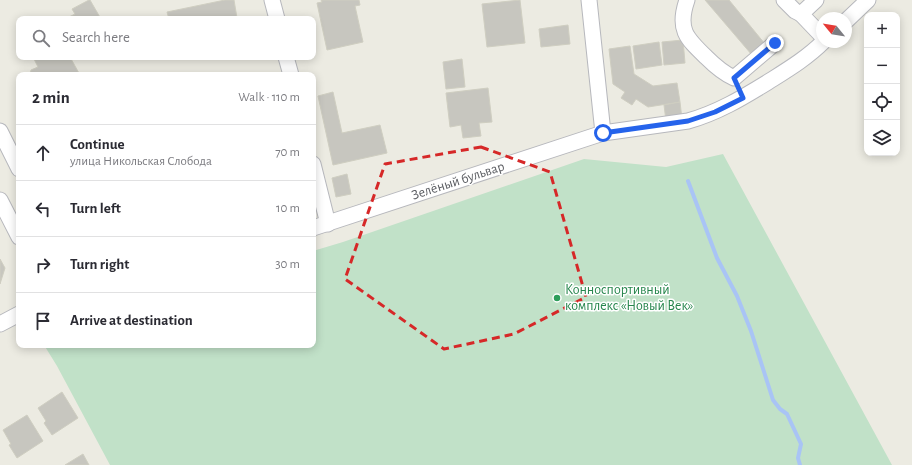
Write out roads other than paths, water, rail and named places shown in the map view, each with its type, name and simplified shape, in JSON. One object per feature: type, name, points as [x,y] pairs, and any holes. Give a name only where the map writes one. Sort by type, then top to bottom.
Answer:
[{"type":"street","points":[[272,0],[276,16]]},
{"type":"street","points":[[589,0],[603,133]]},
{"type":"street","points":[[687,0],[683,11],[682,21],[684,30],[690,41],[720,70],[734,78],[743,98]]},
{"type":"street","points":[[784,0],[797,13],[801,14],[816,30]]},
{"type":"street","points":[[801,14],[816,0]]},
{"type":"street","points":[[852,15],[868,0]]},
{"type":"street","points":[[734,78],[775,43]]},
{"type":"street","name":"Зелёный бульвар","points":[[316,227],[603,133],[688,121],[715,112],[743,98],[796,64],[816,48]]},
{"type":"street","points":[[287,60],[290,72]]},
{"type":"street","points":[[0,131],[16,163]]},
{"type":"street","points":[[316,176],[328,224]]},
{"type":"street","points":[[0,200],[16,231]]},
{"type":"street","points":[[0,324],[16,316]]},
{"type":"waterway","points":[[688,181],[717,258],[737,296],[751,331],[773,400],[780,409],[787,414],[801,444],[798,458],[800,465]]},
{"type":"place","name":"Конноспортивный комплекс «Новый Век»","points":[[557,298]]}]
